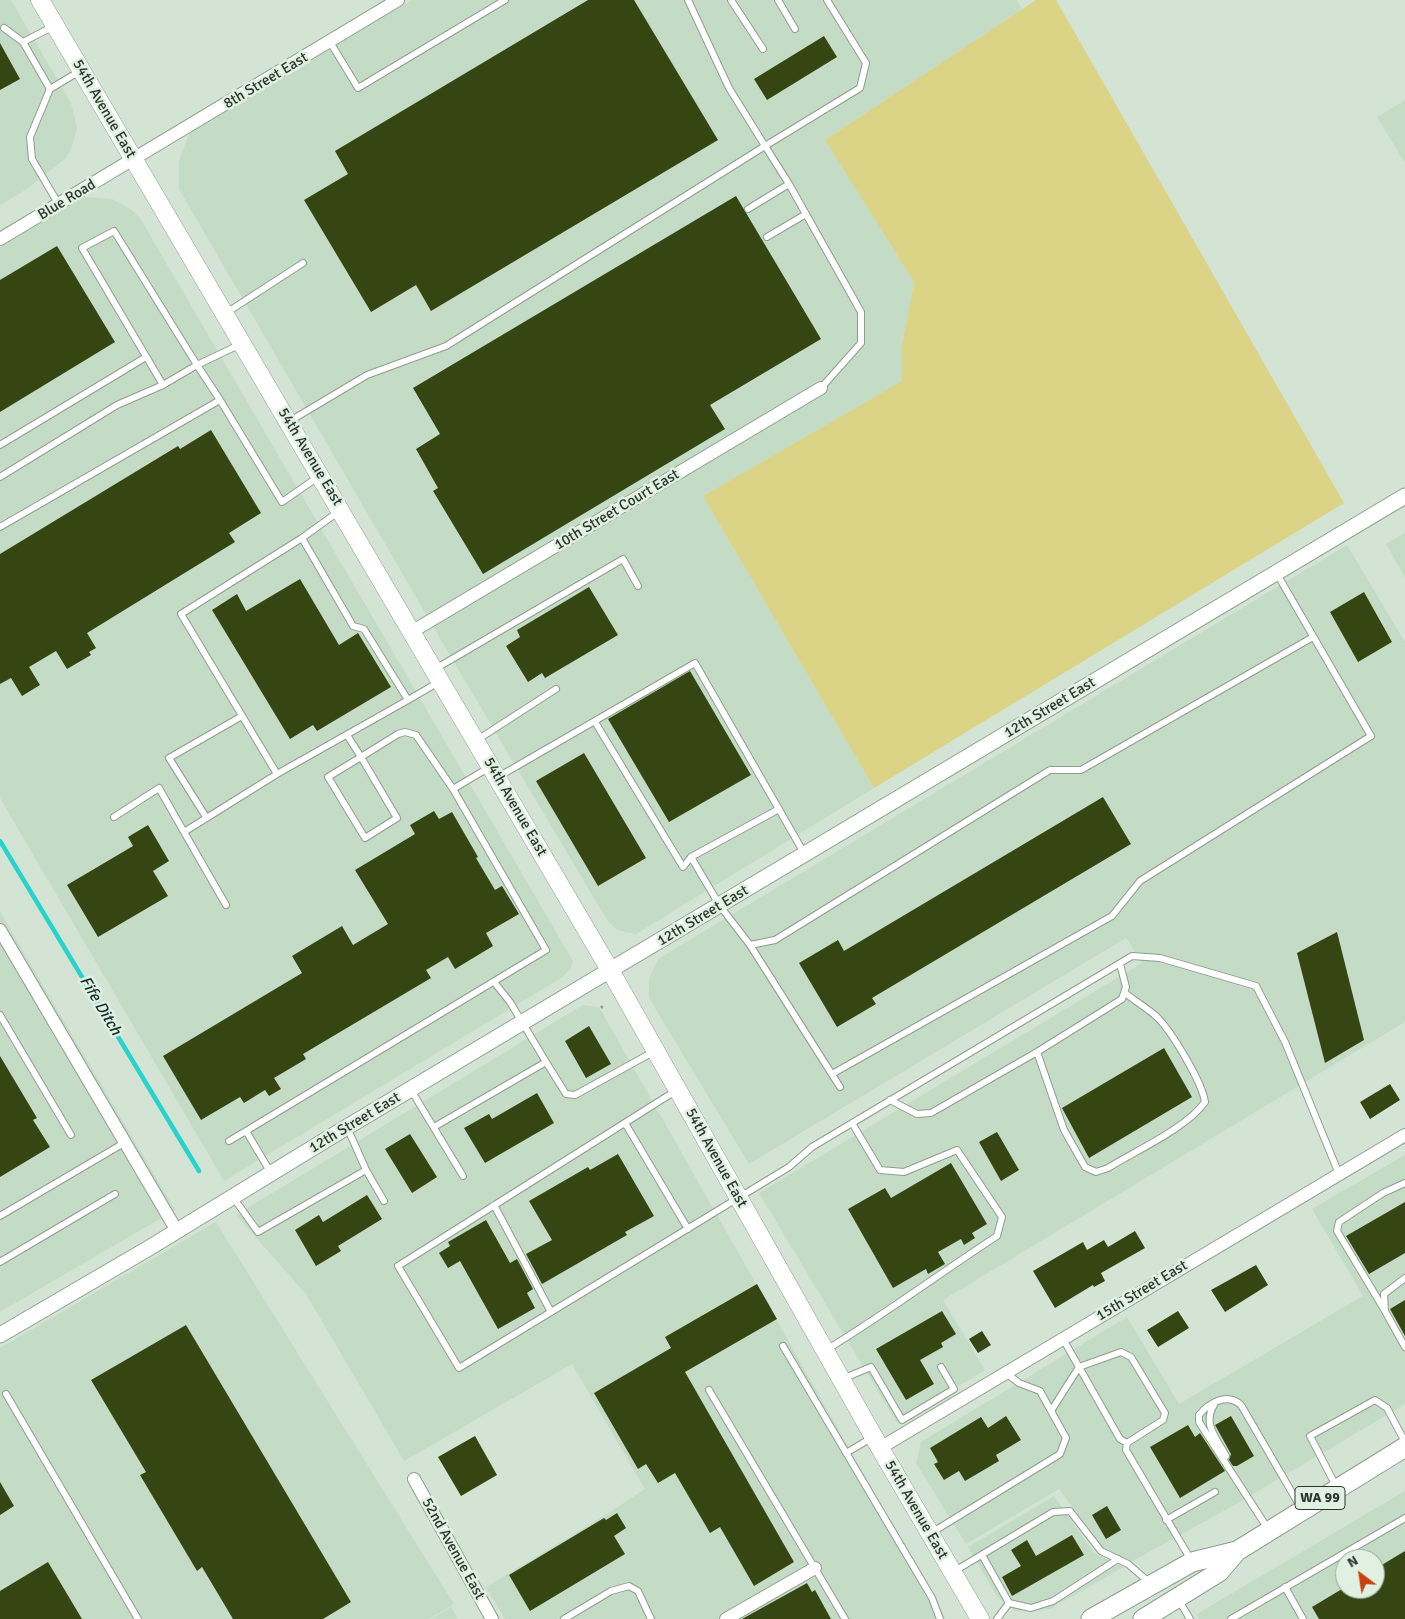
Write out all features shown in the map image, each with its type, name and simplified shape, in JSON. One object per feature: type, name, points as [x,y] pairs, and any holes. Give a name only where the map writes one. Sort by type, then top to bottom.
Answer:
[{"type":"main road","name":"54th Avenue East","points":[[40,0],[133,161],[342,510],[610,970],[841,1380],[980,1619]]},
{"type":"main road","name":"WA 99","points":[[1143,1619],[1219,1572],[1237,1551],[1302,1509],[1402,1449]]},
{"type":"main road","name":"WA 99","points":[[1091,1619],[1192,1562],[1237,1551]]},
{"type":"street","name":"8th Street East","points":[[133,161],[398,0]]},
{"type":"street","name":"Blue Road","points":[[0,239],[133,161]]},
{"type":"street","name":"10th Street Court East","points":[[413,631],[821,388]]},
{"type":"street","name":"12th Street East","points":[[0,1335],[1405,496]]},
{"type":"street","points":[[0,930],[177,1231]]},
{"type":"street","name":"15th Street East","points":[[877,1442],[957,1394],[1006,1373],[1405,1135]]},
{"type":"street","name":"52nd Avenue East","points":[[414,1479],[492,1619]]},
{"type":"street","points":[[726,1619],[815,1568]]},
{"type":"lane","points":[[330,42],[358,88],[505,0]]},
{"type":"lane","points":[[688,0],[729,88],[789,184],[861,312],[861,343],[821,388]]},
{"type":"lane","points":[[731,0],[762,49]]},
{"type":"lane","points":[[778,0],[795,29]]},
{"type":"lane","points":[[289,421],[367,375],[446,346],[860,88],[866,63],[827,0]]},
{"type":"lane","points":[[23,42],[55,25]]},
{"type":"lane","points":[[4,28],[23,42],[50,89]]},
{"type":"lane","points":[[58,205],[32,159],[29,147],[30,137],[50,89],[81,70]]},
{"type":"lane","points":[[748,209],[789,184]]},
{"type":"lane","points":[[767,237],[806,214]]},
{"type":"lane","points":[[162,386],[82,248],[114,231],[282,502],[321,475]]},
{"type":"lane","points":[[225,313],[303,263]]},
{"type":"lane","points":[[0,477],[117,405],[162,386],[197,365],[243,343]]},
{"type":"lane","points":[[0,445],[146,357]]},
{"type":"lane","points":[[0,527],[220,400]]},
{"type":"lane","points":[[277,774],[181,614],[302,538],[342,510]]},
{"type":"lane","points":[[302,538],[353,626],[364,629],[408,700]]},
{"type":"lane","points":[[184,832],[277,774],[408,700],[438,675],[623,559],[638,586]]},
{"type":"lane","points":[[832,1074],[1112,916],[1140,881],[1371,736],[1276,573]]},
{"type":"lane","points":[[750,944],[775,940],[1050,770],[1081,770],[1314,637]]},
{"type":"lane","points":[[452,789],[495,772],[595,722],[695,663],[805,854]]},
{"type":"lane","points":[[476,740],[556,688]]},
{"type":"lane","points":[[206,817],[169,758],[242,716]]},
{"type":"lane","points":[[595,722],[683,867],[691,857],[779,808]]},
{"type":"lane","points":[[229,1141],[546,950],[452,789],[416,736],[405,732],[398,734],[361,757],[328,777],[365,838],[397,818],[361,757],[347,735]]},
{"type":"lane","points":[[114,817],[159,788],[226,905]]},
{"type":"lane","points":[[691,857],[720,906],[750,944],[840,1087]]},
{"type":"lane","points":[[678,1089],[398,1266],[459,1368],[789,1167],[812,1147],[1132,956],[1160,958],[1256,986],[1285,1042],[1339,1174]]},
{"type":"lane","points":[[890,1100],[917,1114],[931,1113],[1106,1011],[1122,999],[1125,993],[1126,986],[1120,964]]},
{"type":"lane","points":[[494,982],[566,1094],[575,1095],[656,1051]]},
{"type":"lane","points":[[1036,1052],[1064,1130],[1085,1167],[1096,1172],[1108,1168],[1184,1122],[1198,1112],[1205,1102],[1203,1093],[1181,1051],[1157,1018],[1125,993]]},
{"type":"lane","points":[[0,1015],[72,1135]]},
{"type":"lane","points":[[434,1127],[546,1062]]},
{"type":"lane","points":[[411,1090],[463,1176]]},
{"type":"lane","points":[[625,1122],[688,1229]]},
{"type":"lane","points":[[825,1351],[883,1315],[922,1285],[997,1236],[1002,1218],[957,1150],[904,1172],[880,1170],[852,1123]]},
{"type":"lane","points":[[346,1128],[366,1170],[384,1201]]},
{"type":"lane","points":[[246,1131],[270,1173]]},
{"type":"lane","points":[[0,1216],[124,1143]]},
{"type":"lane","points":[[233,1197],[258,1232],[366,1170]]},
{"type":"lane","points":[[1405,1183],[1384,1193],[1339,1222],[1337,1231],[1405,1347]]},
{"type":"lane","points":[[0,1262],[115,1194]]},
{"type":"lane","points":[[494,1206],[551,1312]]},
{"type":"lane","points":[[1385,1311],[1384,1294],[1405,1278]]},
{"type":"lane","points":[[1063,1339],[1120,1439],[1127,1443]]},
{"type":"lane","points":[[783,1346],[932,1598],[940,1619]]},
{"type":"lane","points":[[1051,1411],[1079,1367],[1121,1352],[1132,1357],[1165,1413],[1163,1420],[1127,1443],[1126,1450],[1192,1562]]},
{"type":"lane","points":[[841,1380],[870,1367],[902,1420],[957,1394],[941,1367]]},
{"type":"lane","points":[[930,1533],[1060,1454],[1066,1438],[1040,1391],[1019,1383],[1006,1373]]},
{"type":"lane","points":[[709,1390],[845,1619]]},
{"type":"lane","points":[[6,1394],[138,1619]]},
{"type":"lane","points":[[1269,1531],[1200,1422],[1199,1415],[1216,1402],[1226,1398],[1236,1400],[1241,1405],[1302,1509]]},
{"type":"lane","points":[[1337,1488],[1310,1436],[1375,1400],[1387,1408],[1402,1449]]},
{"type":"lane","points":[[1216,1402],[1211,1410],[1209,1425],[1233,1467],[1234,1474]]},
{"type":"lane","points":[[846,1453],[877,1442]]},
{"type":"lane","points":[[1166,1520],[1215,1492]]},
{"type":"lane","points":[[953,1573],[1053,1512],[1070,1510],[1100,1551],[1118,1559],[1152,1584]]},
{"type":"lane","points":[[1231,1619],[1405,1518]]},
{"type":"lane","points":[[982,1555],[1009,1603],[1032,1608],[1053,1601],[1118,1559]]},
{"type":"lane","points":[[564,1619],[575,1616],[611,1591],[629,1586],[638,1591],[651,1619]]},
{"type":"lane","points":[[1285,1587],[1303,1619]]},
{"type":"lane","points":[[1177,1598],[1190,1619]]},
{"type":"lane","points":[[997,1619],[1009,1603]]},
{"type":"shaded area","points":[[0,0],[11,0],[71,103],[77,129],[66,158],[27,189],[0,205]]},
{"type":"shaded area","points":[[412,0],[1017,0],[1022,9],[825,140],[914,282],[902,345],[902,381],[703,496],[874,788],[636,934],[617,930],[607,920],[445,647],[179,189],[179,160],[190,132]]},
{"type":"shaded area","points":[[1036,0],[1056,0],[1344,503],[874,788],[703,496],[902,381],[902,345],[914,282],[825,140]]},
{"type":"shaded area","points":[[1405,100],[1405,163],[1377,117]]},
{"type":"shaded area","points":[[84,197],[112,199],[132,210],[140,218],[573,961],[571,968],[563,977],[224,1181],[0,798],[0,247]]},
{"type":"shaded area","points":[[1405,533],[1405,577],[1386,544]]},
{"type":"shaded area","points":[[1347,545],[1405,642],[1405,1022],[943,1300],[985,1370],[897,1423],[759,1193],[1142,963],[1126,938],[749,1164],[649,998],[649,979],[658,959]]},
{"type":"shaded area","points":[[0,912],[175,1210],[0,1312]]},
{"type":"shaded area","points":[[583,1005],[599,1007],[946,1619],[505,1619],[486,1587],[645,1489],[572,1364],[404,1461],[306,1294],[236,1215]]},
{"type":"shaded area","points":[[1405,1155],[1405,1404],[1238,1503],[1131,1562],[1103,1547],[1059,1489],[966,1544],[916,1463],[921,1442],[1127,1317],[1179,1404],[1363,1296],[1312,1209]]},
{"type":"shaded area","points":[[216,1222],[454,1604],[429,1619],[0,1619],[0,1348]]},
{"type":"shaded area","points":[[1405,1491],[1405,1619],[1199,1619],[1197,1614]]},
{"type":"shaded area","points":[[1054,1496],[1094,1553],[1124,1567],[1050,1609],[1015,1611],[996,1595],[968,1547]]},
{"type":"shaded area","points":[[451,1607],[458,1619],[431,1619]]},
{"type":"building","points":[[588,0],[634,0],[718,140],[431,311],[416,285],[371,312],[304,200],[348,174],[335,151]]},
{"type":"building","points":[[824,36],[837,57],[767,100],[754,79]]},
{"type":"building","points":[[0,43],[20,79],[0,90]]},
{"type":"building","points":[[736,196],[821,339],[710,405],[725,429],[483,574],[433,491],[438,488],[416,449],[440,434],[413,388]]},
{"type":"building","points":[[57,246],[115,342],[0,412],[0,280]]},
{"type":"building","points":[[211,430],[261,513],[229,533],[235,542],[87,633],[96,648],[89,652],[91,655],[67,669],[56,651],[29,667],[40,685],[22,696],[11,678],[0,684],[0,554],[178,446],[180,449]]},
{"type":"building","points":[[300,579],[339,645],[358,633],[391,687],[317,731],[313,725],[290,739],[212,610],[237,594],[246,611]]},
{"type":"building","points":[[589,587],[618,635],[545,678],[542,673],[528,682],[506,646],[520,637],[517,630]]},
{"type":"building","points":[[1364,592],[1392,642],[1358,662],[1330,612]]},
{"type":"building","points":[[690,671],[751,775],[669,822],[608,719]]},
{"type":"building","points":[[584,753],[646,858],[598,886],[536,781]]},
{"type":"building","points":[[1103,797],[1131,844],[872,998],[876,1004],[837,1027],[799,963],[838,940],[844,951]]},
{"type":"building","points":[[434,811],[439,819],[452,812],[495,890],[502,886],[519,914],[486,933],[493,946],[455,969],[448,957],[426,970],[431,978],[303,1054],[306,1059],[274,1078],[281,1089],[269,1096],[265,1090],[244,1103],[240,1097],[201,1120],[163,1056],[302,973],[292,956],[342,926],[353,945],[388,924],[355,870],[415,834],[410,825]]},
{"type":"building","points":[[148,825],[169,861],[153,871],[168,896],[98,937],[67,885],[133,846],[128,837]]},
{"type":"building","points":[[1337,932],[1364,1040],[1325,1063],[1297,953]]},
{"type":"building","points":[[589,1026],[611,1064],[586,1078],[565,1041]]},
{"type":"building","points":[[1164,1048],[1192,1097],[1089,1158],[1062,1108]]},
{"type":"building","points":[[0,1056],[37,1118],[33,1120],[50,1147],[0,1177]]},
{"type":"building","points":[[1390,1084],[1400,1100],[1370,1119],[1360,1102]]},
{"type":"building","points":[[537,1093],[554,1123],[485,1163],[464,1128],[489,1114],[492,1119]]},
{"type":"building","points":[[997,1132],[1019,1170],[1001,1181],[979,1142]]},
{"type":"building","points":[[410,1134],[437,1177],[412,1193],[385,1149]]},
{"type":"building","points":[[618,1154],[654,1216],[625,1232],[627,1235],[542,1284],[526,1254],[552,1240],[529,1201],[588,1167],[590,1170]]},
{"type":"building","points":[[951,1163],[987,1224],[972,1233],[975,1238],[964,1245],[961,1239],[938,1252],[945,1264],[928,1274],[926,1269],[893,1288],[848,1209],[885,1188],[891,1198]]},
{"type":"building","points":[[367,1195],[382,1219],[338,1246],[341,1251],[316,1266],[295,1230],[319,1215],[323,1222]]},
{"type":"building","points":[[1405,1202],[1405,1253],[1369,1274],[1346,1236]]},
{"type":"building","points":[[486,1220],[510,1263],[517,1259],[533,1289],[527,1293],[535,1308],[498,1329],[460,1261],[448,1268],[439,1253],[450,1246],[448,1242]]},
{"type":"building","points":[[1135,1231],[1145,1248],[1101,1273],[1105,1281],[1094,1287],[1093,1285],[1055,1308],[1033,1271],[1083,1242],[1087,1250],[1104,1240],[1108,1247]]},
{"type":"building","points":[[1256,1265],[1268,1285],[1225,1312],[1211,1290]]},
{"type":"building","points":[[757,1284],[777,1319],[685,1372],[794,1562],[754,1586],[720,1527],[710,1533],[675,1473],[658,1483],[646,1464],[638,1469],[594,1393],[671,1348],[665,1337]]},
{"type":"building","points":[[1405,1300],[1405,1336],[1390,1309]]},
{"type":"building","points":[[942,1311],[956,1334],[941,1343],[943,1347],[920,1360],[934,1384],[906,1400],[876,1349]]},
{"type":"building","points":[[1178,1311],[1189,1328],[1158,1347],[1147,1330]]},
{"type":"building","points":[[186,1325],[351,1602],[323,1619],[233,1619],[202,1567],[197,1571],[140,1475],[146,1472],[91,1380]]},
{"type":"building","points":[[982,1331],[991,1345],[978,1353],[969,1339]]},
{"type":"building","points":[[1006,1416],[1021,1440],[996,1455],[999,1461],[965,1481],[959,1471],[944,1480],[934,1464],[938,1462],[930,1448],[981,1417],[988,1428]]},
{"type":"building","points":[[1231,1416],[1254,1456],[1237,1466],[1233,1466],[1229,1460],[1231,1454],[1215,1425]]},
{"type":"building","points":[[1188,1425],[1195,1437],[1200,1433],[1225,1471],[1180,1498],[1150,1447]]},
{"type":"building","points":[[475,1436],[497,1475],[461,1496],[438,1457]]},
{"type":"building","points":[[0,1482],[14,1506],[0,1515]]},
{"type":"building","points":[[1107,1506],[1121,1530],[1106,1539],[1092,1515]]},
{"type":"building","points":[[617,1513],[626,1528],[614,1536],[625,1554],[530,1611],[509,1575],[604,1518],[606,1520]]},
{"type":"building","points":[[1072,1535],[1084,1555],[1012,1596],[1002,1577],[1021,1566],[1011,1550],[1027,1540],[1036,1556]]},
{"type":"building","points":[[1405,1551],[1405,1619],[1319,1619],[1312,1607],[1335,1593],[1335,1599],[1385,1599],[1385,1563]]},
{"type":"building","points":[[48,1562],[82,1619],[0,1619],[0,1591]]},
{"type":"building","points":[[807,1583],[812,1592],[815,1590],[831,1619],[742,1619]]},
{"type":"waterway","name":"Fife Ditch","points":[[0,841],[199,1171]]}]
